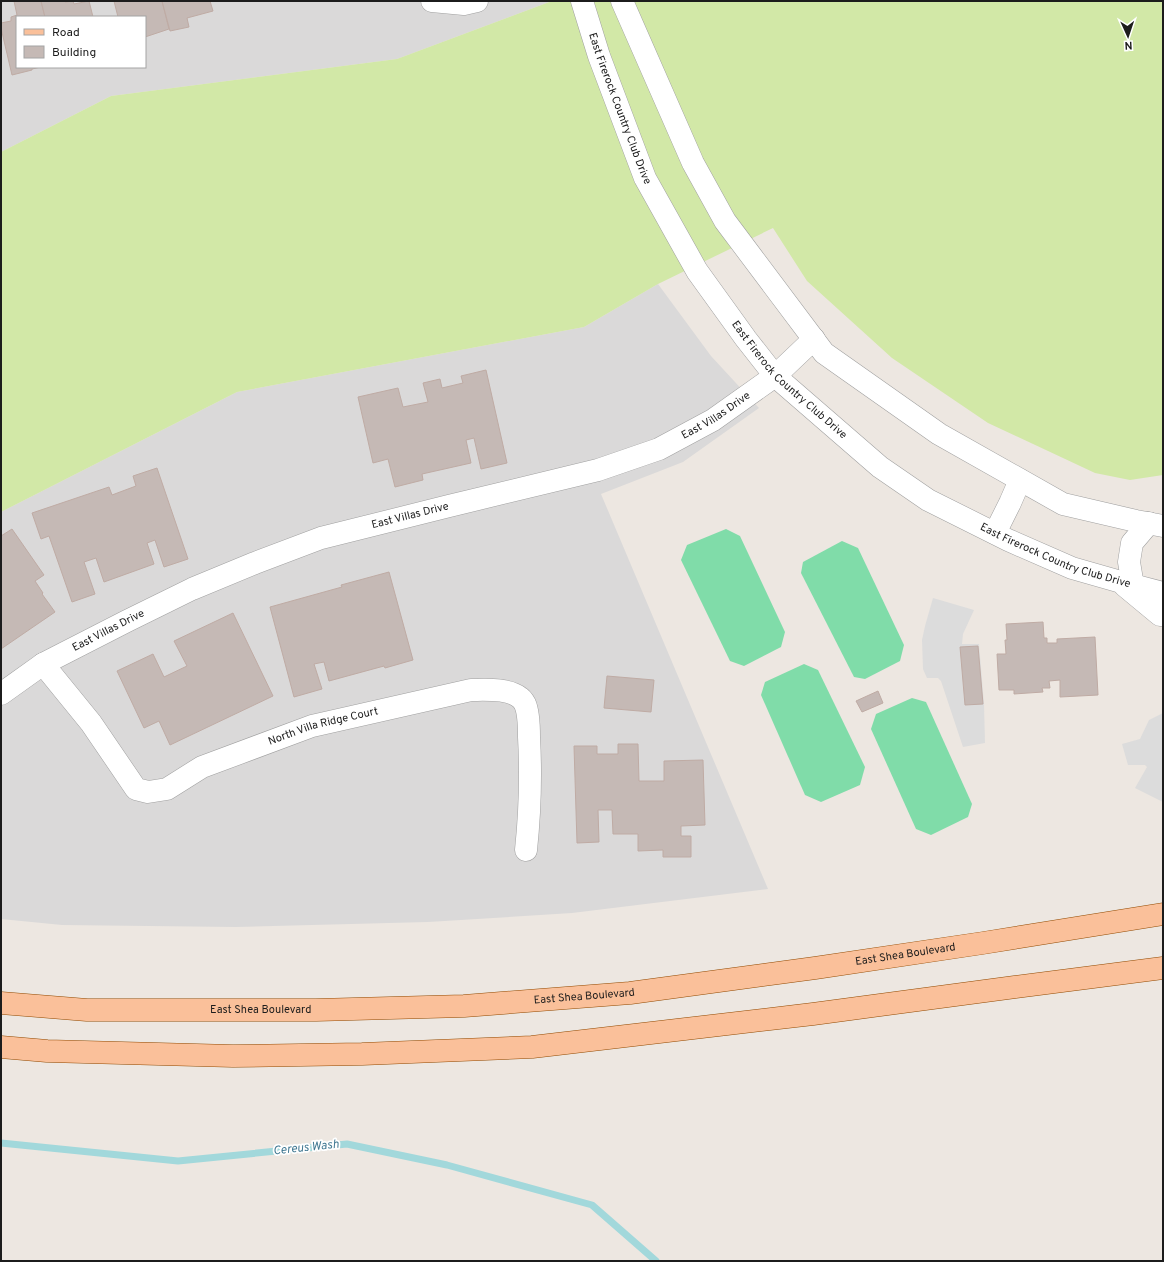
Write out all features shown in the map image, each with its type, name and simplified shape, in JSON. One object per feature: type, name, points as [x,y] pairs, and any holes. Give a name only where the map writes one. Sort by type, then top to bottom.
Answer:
[{"type":"main road","name":"East Shea Boulevard","points":[[1,1003],[87,1010],[316,1010],[480,1005],[646,991],[968,946],[1163,914]]},
{"type":"main road","points":[[1,1047],[47,1051],[233,1056],[362,1054],[532,1047],[806,1015],[1163,968]]},
{"type":"street","points":[[432,1],[464,4],[477,1]]},
{"type":"street","name":"East Firerock Country Club Drive","points":[[582,1],[599,56],[645,178],[697,271],[746,339],[775,376],[880,467],[928,500],[995,533],[1072,568],[1163,593]]},
{"type":"street","points":[[622,1],[693,163],[725,221],[824,353],[939,434],[1063,504],[1108,514],[1153,521]]},
{"type":"street","name":"East Villas Drive","points":[[1,694],[43,664],[127,621],[192,590],[321,538],[598,470],[659,449],[713,420],[775,376],[814,339]]},
{"type":"street","points":[[995,533],[1020,480]]},
{"type":"street","points":[[1153,521],[1132,543],[1127,584],[1153,610],[1160,615],[1163,615]]},
{"type":"street","name":"North Villa Ridge Court","points":[[43,664],[91,723],[136,789],[148,792],[167,789],[202,767],[312,726],[471,690],[489,689],[508,692],[518,696],[525,704],[528,720],[530,745],[530,809],[526,850]]},
{"type":"shaded area","points":[[1,1],[552,1],[397,59],[111,96],[1,152]]},
{"type":"shaded area","points":[[658,284],[711,356],[759,408],[683,462],[601,494],[768,889],[572,913],[428,922],[236,927],[62,925],[1,919],[1,512],[237,392],[584,327]]},
{"type":"shaded area","points":[[933,598],[974,610],[963,634],[962,644],[979,644],[984,704],[985,743],[963,747],[941,681],[938,678],[927,678],[923,669],[922,640]]},
{"type":"shaded area","points":[[1163,713],[1163,802],[1135,788],[1147,767],[1145,765],[1128,765],[1122,744],[1140,739],[1149,720]]},
{"type":"green space","points":[[552,1],[1163,1],[1163,475],[1130,480],[1095,473],[988,423],[892,358],[807,281],[773,228],[658,284],[584,327],[237,392],[1,512],[1,152],[111,96],[397,59]]},
{"type":"green space","points":[[726,529],[740,536],[785,632],[781,647],[744,666],[730,661],[681,560],[687,545]]},
{"type":"green space","points":[[842,541],[858,548],[904,645],[900,661],[865,679],[854,677],[801,573],[803,562]]},
{"type":"green space","points":[[804,664],[818,670],[865,767],[860,785],[821,802],[805,795],[761,695],[765,682]]},
{"type":"green space","points":[[912,698],[926,702],[972,804],[968,817],[931,835],[916,829],[871,729],[876,714]]},
{"type":"building","points":[[14,1],[41,1],[45,16],[16,16],[16,68],[36,68],[12,75],[1,23],[11,21],[11,17],[17,15]]},
{"type":"building","points":[[41,1],[73,1],[74,4],[89,1],[93,16],[45,16]]},
{"type":"building","points":[[114,1],[162,1],[169,29],[146,37],[146,16],[118,16]]},
{"type":"building","points":[[162,1],[210,1],[213,11],[187,18],[189,27],[170,31]]},
{"type":"building","points":[[486,370],[507,463],[481,469],[474,438],[466,440],[471,463],[422,474],[423,480],[395,487],[388,459],[373,463],[358,397],[398,388],[403,407],[428,402],[423,383],[440,379],[442,388],[463,383],[461,376]]},
{"type":"building","points":[[157,468],[188,559],[164,567],[155,540],[147,543],[154,564],[104,582],[96,558],[84,562],[95,594],[72,602],[49,536],[41,539],[32,513],[109,487],[112,495],[136,486],[133,476]]},
{"type":"building","points":[[12,529],[44,575],[35,581],[55,612],[1,649],[1,536]]},
{"type":"building","points":[[389,572],[413,660],[385,668],[384,666],[329,681],[324,662],[314,664],[322,689],[294,697],[270,607]]},
{"type":"building","points":[[233,613],[273,696],[170,745],[159,721],[144,728],[117,671],[153,654],[164,677],[187,666],[174,641]]},
{"type":"building","points":[[1043,622],[1044,638],[1047,638],[1047,643],[1057,643],[1057,639],[1095,637],[1098,695],[1060,697],[1060,680],[1049,681],[1050,688],[1042,688],[1043,692],[1014,694],[1014,690],[999,690],[997,654],[1006,654],[1006,624]]},
{"type":"building","points":[[978,646],[983,704],[965,705],[960,647]]},
{"type":"building","points":[[607,676],[654,680],[651,712],[604,708]]},
{"type":"building","points":[[878,691],[883,703],[862,712],[856,701]]},
{"type":"building","points":[[618,744],[638,744],[639,781],[664,781],[664,761],[703,760],[705,825],[681,826],[681,836],[691,836],[691,857],[663,857],[663,850],[638,851],[638,834],[613,834],[612,810],[598,810],[599,842],[577,843],[574,746],[597,746],[597,754],[618,754]]},
{"type":"waterway","name":"Cereus Wash","points":[[1,1143],[178,1161],[347,1144],[447,1165],[592,1205],[656,1261]]}]
